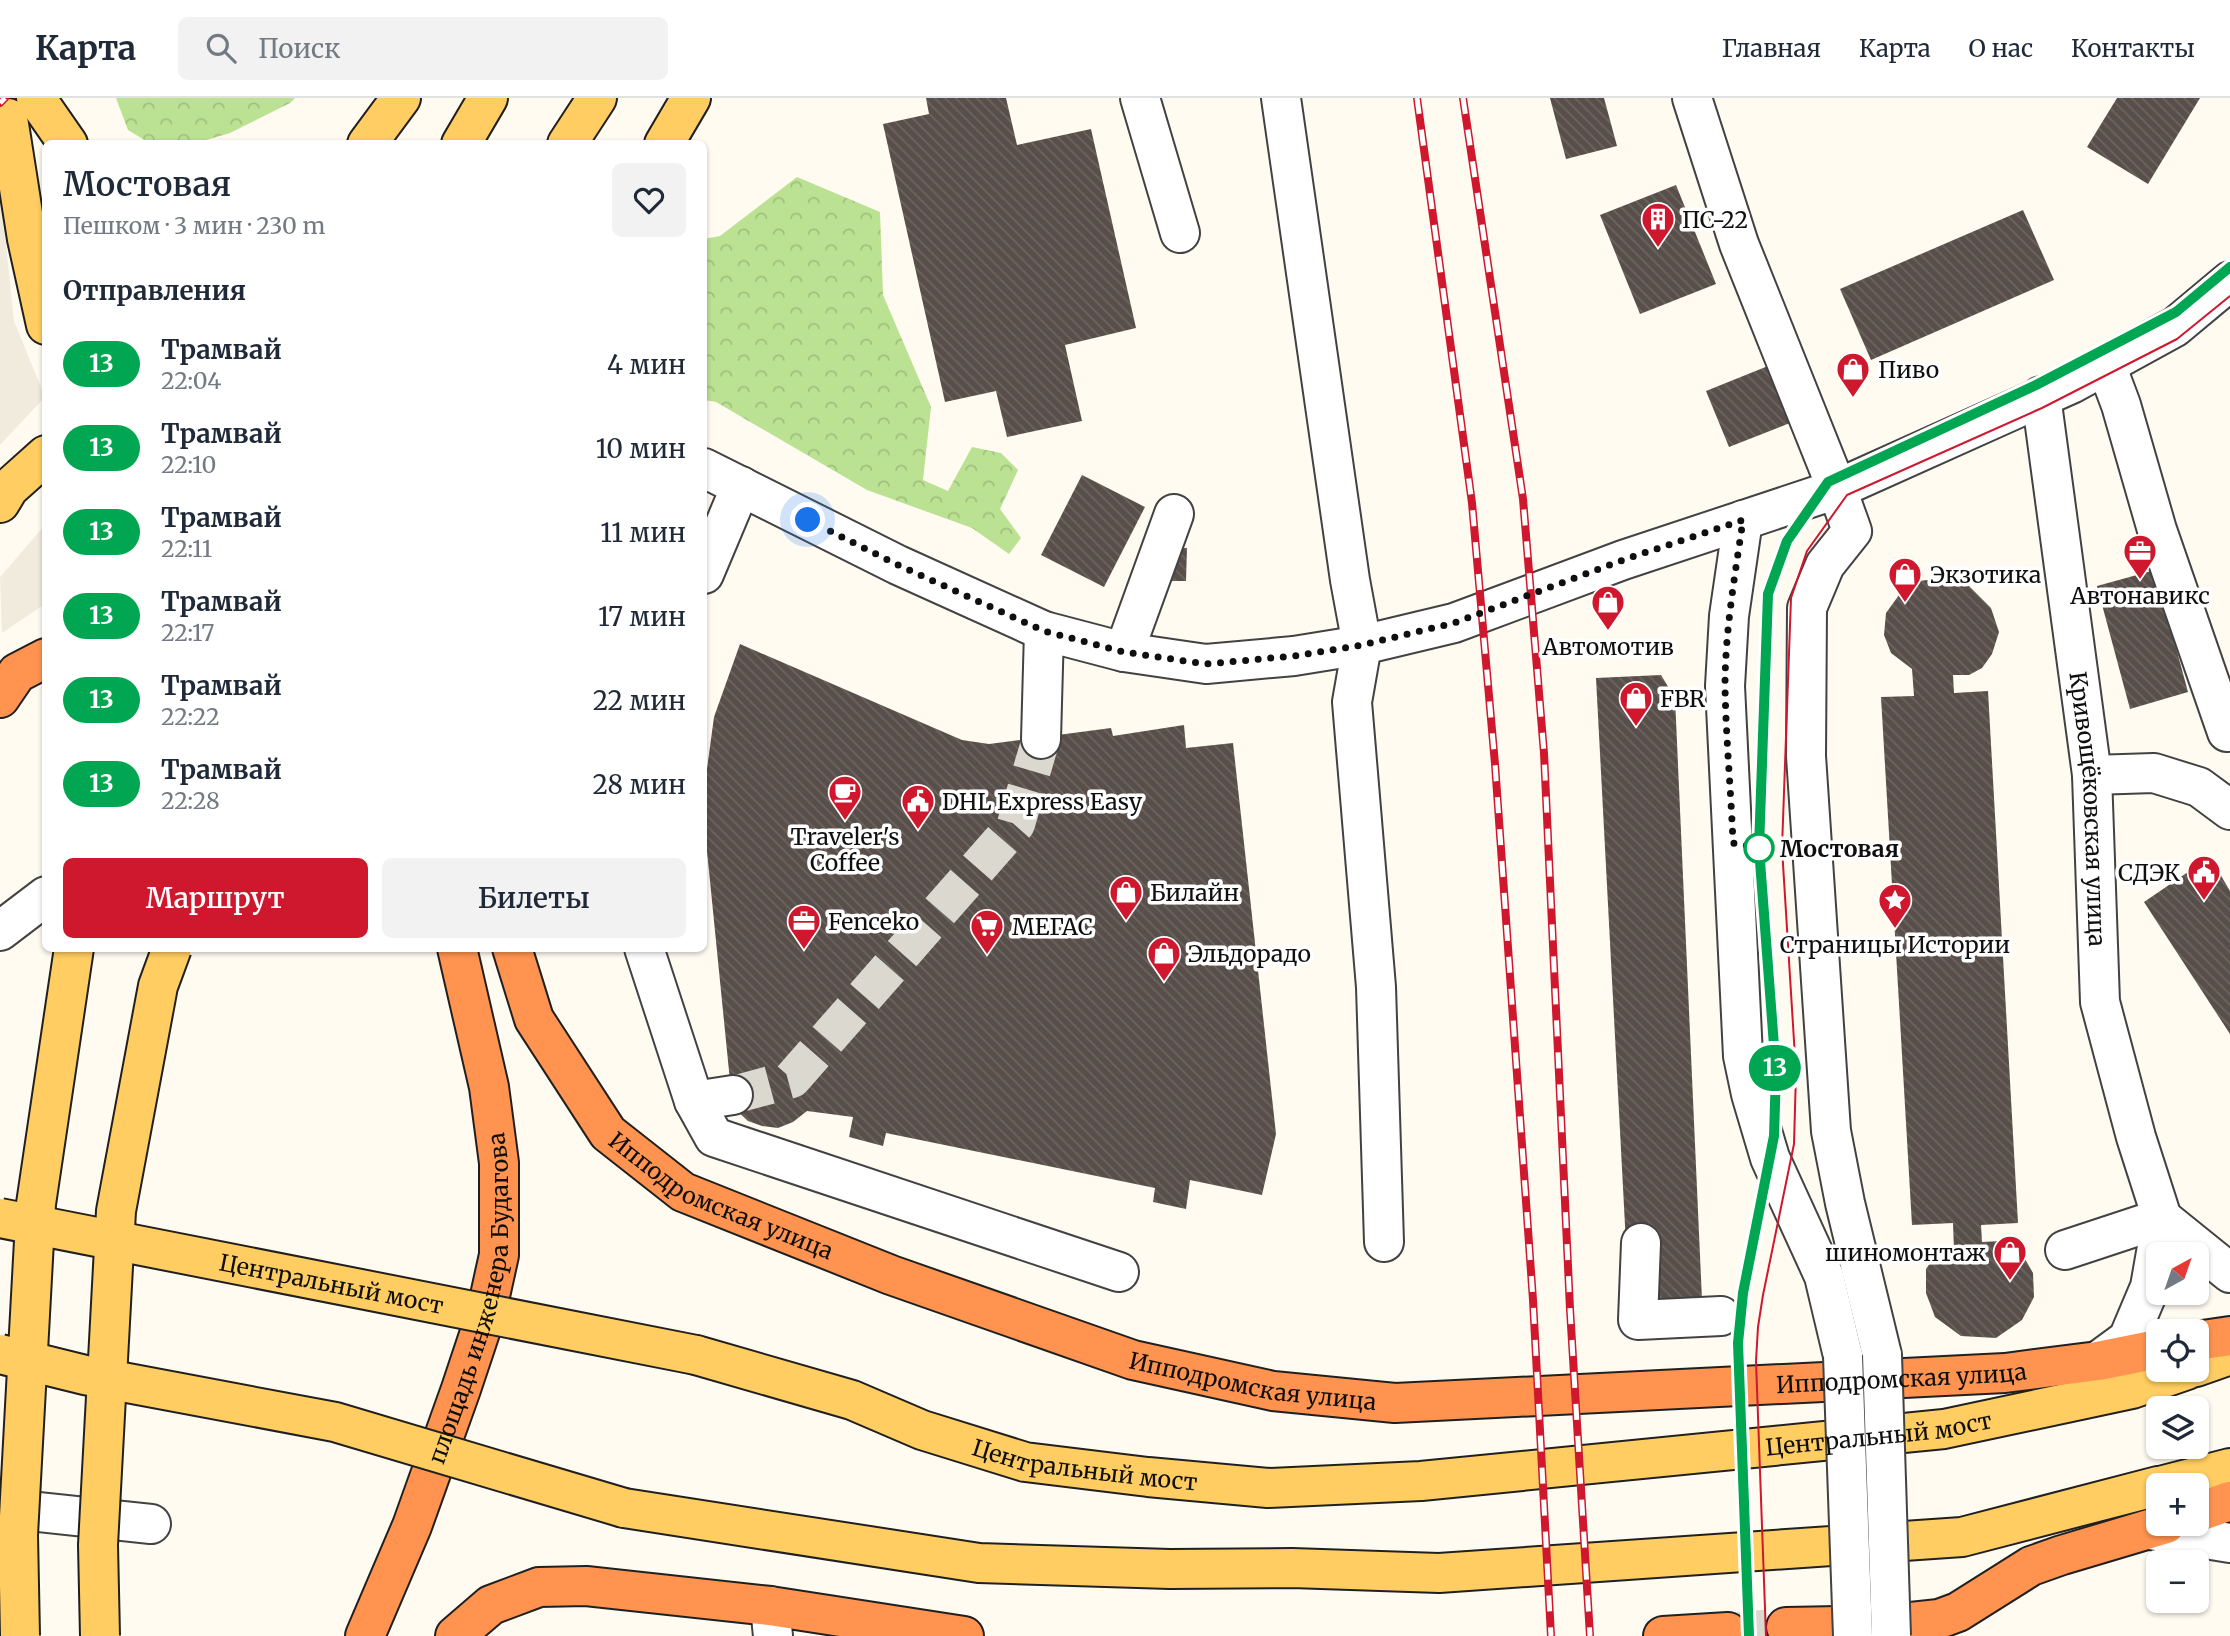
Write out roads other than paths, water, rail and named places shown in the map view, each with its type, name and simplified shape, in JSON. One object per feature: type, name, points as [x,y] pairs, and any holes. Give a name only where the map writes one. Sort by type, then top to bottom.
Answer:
[{"type":"highway","points":[[0,698],[17,673],[42,660]]},
{"type":"highway","name":"площадь инженера Будагова","points":[[365,1636],[412,1526],[457,1402],[486,1314],[499,1255],[499,1163],[489,1087],[458,952]]},
{"type":"highway","name":"Ипподромская улица","points":[[513,952],[534,1019],[608,1133],[683,1192],[891,1275],[1133,1360],[1273,1391],[1395,1403],[2005,1373],[2098,1361],[2146,1351]]},
{"type":"highway","points":[[2209,1339],[2230,1336]]},
{"type":"highway","points":[[2209,1508],[2230,1501]]},
{"type":"highway","points":[[1901,1629],[1958,1612],[2031,1566],[2146,1531]]},
{"type":"highway","points":[[455,1636],[491,1605],[539,1587],[586,1586],[772,1621],[964,1636]]},
{"type":"highway","points":[[1786,1627],[1846,1631]]},
{"type":"highway","points":[[1663,1636],[1728,1632]]},
{"type":"main road","points":[[370,140],[401,98]]},
{"type":"main road","points":[[463,140],[488,98]]},
{"type":"main road","points":[[570,140],[597,98]]},
{"type":"main road","points":[[666,140],[691,98]]},
{"type":"main road","points":[[22,108],[63,140]]},
{"type":"main road","points":[[22,108],[27,239],[42,307]]},
{"type":"main road","points":[[0,503],[9,488],[42,459]]},
{"type":"main road","points":[[20,1636],[18,1535],[36,1204],[73,952]]},
{"type":"main road","points":[[100,1636],[98,1545],[116,1211],[158,986],[171,952]]},
{"type":"main road","name":"Центральный мост","points":[[0,1218],[696,1356],[852,1401],[922,1430],[1025,1462],[1268,1488],[1421,1480],[1944,1429],[2132,1390],[2154,1382]]},
{"type":"main road","points":[[0,1354],[85,1375],[335,1422],[624,1508],[979,1563],[1439,1573],[1962,1537],[2146,1489]]},
{"type":"main road","points":[[2209,1362],[2230,1355]]},
{"type":"main road","points":[[2209,1473],[2230,1468]]},
{"type":"street","points":[[1140,98],[1180,233]]},
{"type":"street","points":[[1281,98],[1350,580],[1362,645],[1352,702],[1376,987],[1384,1242]]},
{"type":"street","points":[[1692,98],[1739,244],[1852,531],[1825,565],[1807,608],[1806,756],[1831,1131],[1844,1203],[1882,1355],[1901,1629]]},
{"type":"street","points":[[707,469],[898,565],[1044,631],[1124,652],[1206,664],[1294,656],[1362,645],[1454,623],[1623,560],[1837,489],[2071,384],[2175,327],[2230,281]]},
{"type":"street","points":[[2106,365],[2121,405],[2157,530],[2227,732]]},
{"type":"street","name":"Кривощёковская улица","points":[[2041,396],[2092,775],[2100,1002],[2136,1137],[2162,1218]]},
{"type":"street","points":[[707,567],[741,486]]},
{"type":"street","points":[[1124,652],[1174,514]]},
{"type":"street","points":[[1743,520],[1729,616],[1725,686],[1743,1056],[1770,1158],[1824,1276],[1843,1356],[1846,1631]]},
{"type":"street","points":[[1041,739],[1044,631]]},
{"type":"street","points":[[2092,775],[2154,773],[2199,787],[2230,810]]},
{"type":"street","points":[[0,931],[42,899]]},
{"type":"street","points":[[645,952],[694,1101],[714,1137],[1119,1272]]},
{"type":"street","points":[[694,1101],[733,1095]]},
{"type":"street","points":[[2065,1250],[2162,1218]]},
{"type":"street","points":[[2162,1218],[2230,1273]]},
{"type":"street","points":[[2098,1361],[2128,1339],[2150,1287],[2162,1218]]},
{"type":"street","points":[[1641,1243],[1638,1320],[1721,1316]]},
{"type":"street","points":[[0,1508],[151,1524]]},
{"type":"street","points":[[2198,1536],[2230,1543]]},
{"type":"tunnel","points":[[733,1095],[792,1079],[1016,824],[1041,739]]},
{"type":"tunnel","points":[[1728,1632],[1786,1627]]},
{"type":"tram line","points":[[1749,1636],[1738,1362],[1739,1324],[1774,1136],[1776,1072],[1759,848],[1768,594],[1787,541],[1828,483],[2036,385],[2176,311],[2230,267]]},
{"type":"tram line","name":"13","points":[[1749,1636],[1738,1343],[1743,1293],[1774,1136],[1776,1072],[1759,848],[1768,594],[1787,541],[1828,482],[2036,385],[2176,312],[2230,267]]},
{"type":"tram line","points":[[1766,1636],[1756,1361],[1763,1295],[1794,1144],[1796,1073],[1782,848],[1791,598],[1807,551],[1847,495],[2042,408],[2177,339],[2230,296]]},
{"type":"railway","points":[[0,103],[5,98]]},
{"type":"railway","points":[[1417,98],[1472,503],[1495,764],[1533,1300],[1551,1636]]},
{"type":"railway","points":[[1463,98],[1523,499],[1544,753],[1570,1309],[1590,1636]]},
{"type":"place","name":"ПС-22","points":[[1658,249]]},
{"type":"place","name":"Пиво","points":[[1853,399]]},
{"type":"place","name":"Автонавикс","points":[[2140,581]]},
{"type":"place","name":"Экзотика","points":[[1905,604]]},
{"type":"place","name":"Автомотив","points":[[1608,632]]},
{"type":"place","name":"FBR","points":[[1636,728]]},
{"type":"place","name":"Traveler's Coffee","points":[[845,822]]},
{"type":"place","name":"DHL Express Easy","points":[[918,831]]},
{"type":"place","name":"Мостовая","points":[[1759,848]]},
{"type":"place","name":"СДЭК","points":[[2204,902]]},
{"type":"place","name":"Билайн","points":[[1126,922]]},
{"type":"place","name":"Страницы Истории","points":[[1895,930]]},
{"type":"place","name":"Fenceko","points":[[804,951]]},
{"type":"place","name":"МЕГАС","points":[[987,956]]},
{"type":"place","name":"Эльдорадо","points":[[1164,983]]},
{"type":"place","name":"шиномонтаж","points":[[2010,1282]]}]
